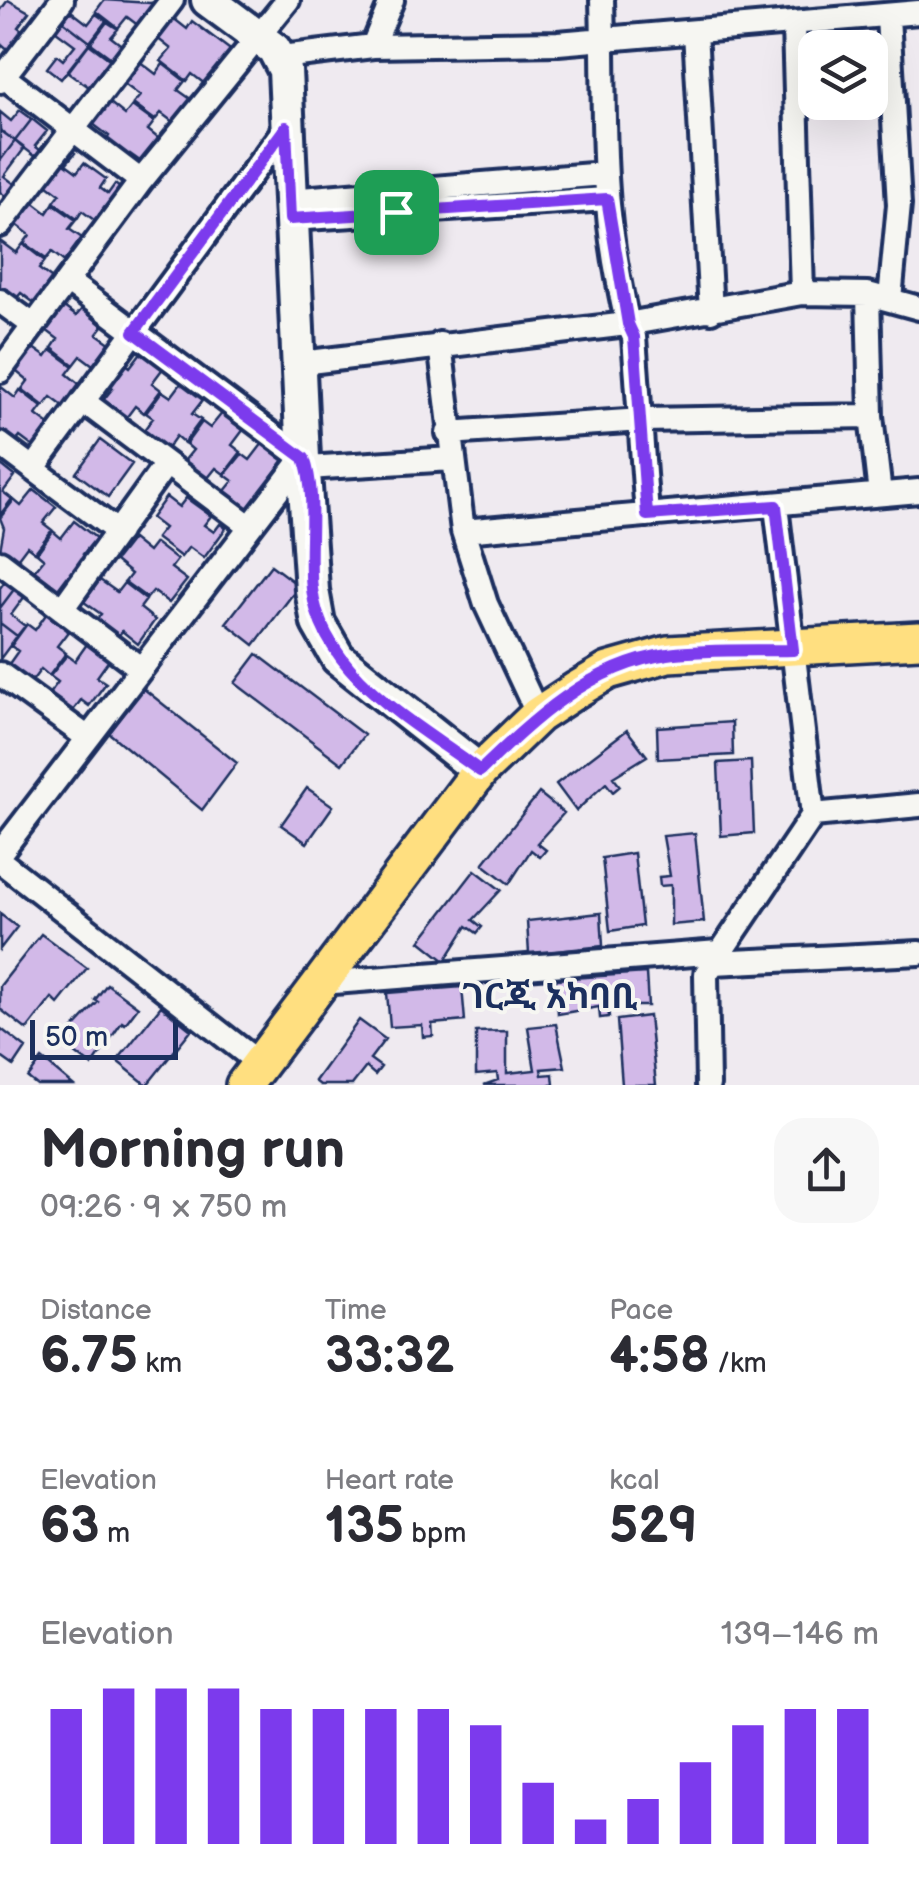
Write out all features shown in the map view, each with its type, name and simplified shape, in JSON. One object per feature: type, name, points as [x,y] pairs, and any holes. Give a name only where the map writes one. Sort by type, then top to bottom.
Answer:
[{"type":"main road","points":[[252,1075],[480,771],[538,715],[608,670],[668,654],[919,640]]},
{"type":"street","points":[[0,225],[172,0]]},
{"type":"street","points":[[208,0],[270,47],[603,39],[794,26],[919,12]]},
{"type":"street","points":[[0,370],[142,182],[270,47],[288,0]]},
{"type":"street","points":[[373,46],[392,0]]},
{"type":"street","points":[[602,0],[604,174],[628,324],[634,337],[647,515]]},
{"type":"street","points":[[55,3],[1,77],[142,182]]},
{"type":"street","points":[[880,494],[871,416],[879,296],[909,204],[908,139],[888,17]]},
{"type":"street","points":[[794,26],[802,293]]},
{"type":"street","points":[[695,32],[711,311]]},
{"type":"street","points":[[270,47],[286,127],[312,590],[327,644],[381,696],[480,771]]},
{"type":"street","points":[[32,470],[286,127]]},
{"type":"street","points":[[290,210],[604,174]]},
{"type":"street","points":[[290,210],[607,199]]},
{"type":"street","points":[[67,281],[305,463],[452,459]]},
{"type":"street","points":[[301,363],[628,324],[802,293],[879,296],[919,308]]},
{"type":"street","points":[[0,301],[32,326]]},
{"type":"street","points":[[440,344],[463,531],[486,604],[538,715]]},
{"type":"street","points":[[83,401],[248,525]]},
{"type":"street","points":[[448,433],[642,420],[871,416]]},
{"type":"street","points":[[0,444],[118,532]]},
{"type":"street","points":[[252,1075],[0,857],[248,525],[305,463]]},
{"type":"street","points":[[62,609],[166,464]]},
{"type":"street","points":[[463,531],[919,491]]},
{"type":"street","points":[[708,1085],[706,974],[769,886],[812,815],[776,506]]},
{"type":"street","points":[[0,562],[140,668]]},
{"type":"street","points":[[4,686],[88,738]]},
{"type":"street","points":[[812,815],[919,805]]},
{"type":"street","points":[[322,983],[716,957],[919,953]]},
{"type":"building","points":[[8,0],[29,12],[18,27],[27,34],[12,53],[3,45],[0,49],[0,11]]},
{"type":"building","points":[[104,0],[165,0],[143,29],[127,17],[118,28],[96,11]]},
{"type":"building","points":[[71,11],[88,24],[96,14],[106,21],[90,42],[63,21]]},
{"type":"building","points":[[168,14],[187,29],[192,21],[229,49],[232,60],[210,88],[192,74],[187,81],[161,61],[171,49],[152,34]]},
{"type":"building","points":[[63,21],[90,42],[61,79],[47,68],[57,55],[63,60],[75,45],[56,31]]},
{"type":"building","points":[[107,22],[118,29],[111,37],[128,50],[118,63],[91,43]]},
{"type":"building","points":[[89,44],[116,64],[95,87],[68,72]]},
{"type":"building","points":[[139,61],[156,74],[163,64],[185,81],[178,90],[195,102],[177,125],[161,113],[155,120],[133,104],[140,96],[123,83]]},
{"type":"building","points":[[109,102],[125,115],[132,106],[154,122],[148,130],[164,143],[147,166],[130,154],[125,161],[103,145],[109,136],[93,124]]},
{"type":"building","points":[[20,110],[32,119],[15,141],[0,130],[0,112],[11,121]]},
{"type":"building","points":[[32,119],[47,131],[35,146],[40,150],[47,141],[56,147],[44,163],[15,141]]},
{"type":"building","points":[[0,130],[15,141],[0,161]]},
{"type":"building","points":[[15,141],[24,149],[4,176],[21,189],[12,201],[0,192],[0,161]]},
{"type":"building","points":[[68,148],[75,153],[66,164],[77,172],[84,163],[106,179],[100,188],[108,194],[115,184],[126,193],[102,226],[82,211],[77,219],[54,202],[60,194],[44,182]]},
{"type":"building","points":[[30,200],[47,213],[53,204],[76,220],[69,229],[85,240],[67,264],[52,252],[46,259],[24,243],[30,235],[13,222]]},
{"type":"building","points":[[0,241],[16,253],[23,244],[45,261],[39,269],[55,281],[37,305],[21,293],[15,300],[0,288]]},
{"type":"building","points":[[60,304],[76,316],[82,309],[103,326],[97,334],[114,346],[97,368],[81,356],[74,365],[52,348],[58,339],[42,327]]},
{"type":"building","points":[[29,345],[46,357],[51,350],[73,366],[67,374],[83,387],[67,409],[51,397],[44,406],[22,389],[28,381],[12,368]]},
{"type":"building","points":[[143,350],[164,367],[152,383],[161,390],[144,413],[135,406],[123,422],[100,404],[113,388],[106,382],[122,361],[130,367]]},
{"type":"building","points":[[183,381],[205,397],[192,414],[201,420],[184,443],[176,436],[164,453],[140,435],[153,418],[146,413],[162,391],[171,397]]},
{"type":"building","points":[[0,386],[15,398],[20,390],[42,407],[36,415],[52,427],[36,449],[20,437],[13,446],[0,436]]},
{"type":"building","points":[[223,412],[244,429],[232,445],[241,452],[224,474],[216,468],[203,484],[180,466],[193,450],[186,444],[202,422],[210,428]]},
{"type":"building","points":[[100,440],[132,464],[108,497],[76,473]]},
{"type":"building","points":[[263,443],[284,460],[272,476],[281,483],[264,506],[255,499],[243,515],[220,497],[233,481],[225,475],[242,454],[250,460]]},
{"type":"building","points":[[0,464],[15,476],[3,492],[12,499],[0,515]]},
{"type":"building","points":[[34,490],[56,507],[43,523],[52,530],[35,552],[27,546],[15,562],[0,550],[4,528],[0,518],[14,500],[21,506]]},
{"type":"building","points":[[166,497],[179,507],[186,498],[211,516],[204,525],[214,532],[220,524],[226,528],[204,558],[189,547],[181,557],[156,538],[164,528],[151,518]]},
{"type":"building","points":[[74,521],[96,538],[83,554],[92,561],[75,583],[67,577],[55,593],[31,575],[44,559],[37,553],[53,531],[61,538]]},
{"type":"building","points":[[132,539],[148,552],[155,543],[177,560],[171,568],[187,580],[169,603],[153,591],[147,598],[125,582],[131,574],[115,561]]},
{"type":"building","points":[[271,565],[299,586],[254,645],[226,623]]},
{"type":"building","points":[[100,580],[117,592],[124,583],[146,600],[140,608],[155,620],[138,644],[122,631],[116,639],[94,623],[101,614],[84,602]]},
{"type":"building","points":[[5,581],[15,588],[0,608],[0,588]]},
{"type":"building","points":[[15,588],[25,596],[11,615],[25,626],[17,636],[0,623],[0,608]]},
{"type":"building","points":[[47,613],[70,629],[57,646],[66,653],[49,676],[41,669],[29,685],[6,668],[18,651],[11,646],[27,624],[35,630]]},
{"type":"building","points":[[0,623],[17,636],[0,659]]},
{"type":"building","points":[[87,644],[109,660],[97,677],[106,683],[89,706],[81,700],[69,716],[45,699],[58,682],[50,676],[67,655],[75,661]]},
{"type":"building","points":[[257,654],[364,735],[342,764],[235,683]]},
{"type":"building","points":[[144,689],[237,763],[202,810],[109,733]]},
{"type":"building","points":[[732,722],[733,755],[658,759],[657,727]]},
{"type":"building","points":[[627,730],[647,756],[613,777],[620,786],[613,792],[606,783],[576,811],[556,784]]},
{"type":"building","points":[[751,761],[754,833],[721,836],[718,763]]},
{"type":"building","points":[[307,788],[333,806],[307,843],[281,825]]},
{"type":"building","points":[[539,793],[564,813],[537,843],[546,850],[540,857],[531,850],[509,884],[483,864]]},
{"type":"building","points":[[695,833],[704,922],[671,925],[671,885],[660,886],[659,877],[670,876],[663,836]]},
{"type":"building","points":[[634,853],[642,926],[610,931],[602,858]]},
{"type":"building","points":[[475,870],[501,890],[473,920],[482,927],[477,933],[467,926],[445,961],[420,941]]},
{"type":"building","points":[[601,913],[603,946],[529,954],[527,921]]},
{"type":"building","points":[[0,914],[17,927],[0,949]]},
{"type":"building","points":[[41,934],[87,968],[58,1004],[52,998],[27,1030],[0,1009],[0,986]]},
{"type":"building","points":[[646,973],[648,1006],[608,1006],[609,1017],[600,1018],[599,1007],[558,1014],[556,979]]},
{"type":"building","points":[[107,984],[138,1007],[125,1024],[122,1022],[92,1066],[61,1042],[98,1002],[95,1000]]},
{"type":"building","points":[[462,987],[465,1021],[432,1024],[433,1036],[423,1037],[422,1025],[390,1027],[387,993]]},
{"type":"building","points":[[161,1006],[191,1030],[147,1085],[117,1061]]},
{"type":"building","points":[[649,1016],[656,1085],[622,1085],[617,1020]]},
{"type":"building","points":[[359,1020],[385,1039],[370,1059],[381,1067],[375,1075],[366,1067],[352,1085],[320,1085],[315,1081]]},
{"type":"building","points":[[556,1024],[565,1067],[541,1069],[542,1075],[553,1074],[554,1085],[484,1085],[498,1080],[497,1073],[476,1075],[476,1032],[507,1031],[507,1073],[535,1070],[528,1027]]},
{"type":"building","points":[[0,1028],[26,1048],[14,1066],[0,1056]]},
{"type":"building","points":[[42,1059],[73,1085],[37,1085],[28,1078]]},
{"type":"district","name":"ገርጂ አካባቢ","points":[[550,997]]},
{"type":"route","points":[[286,127],[290,219],[396,212],[607,199],[614,256],[634,337],[647,515],[776,506],[793,650],[668,654],[608,670],[538,715],[480,771],[338,658],[318,623],[312,590],[304,458],[134,332],[286,127]]}]
